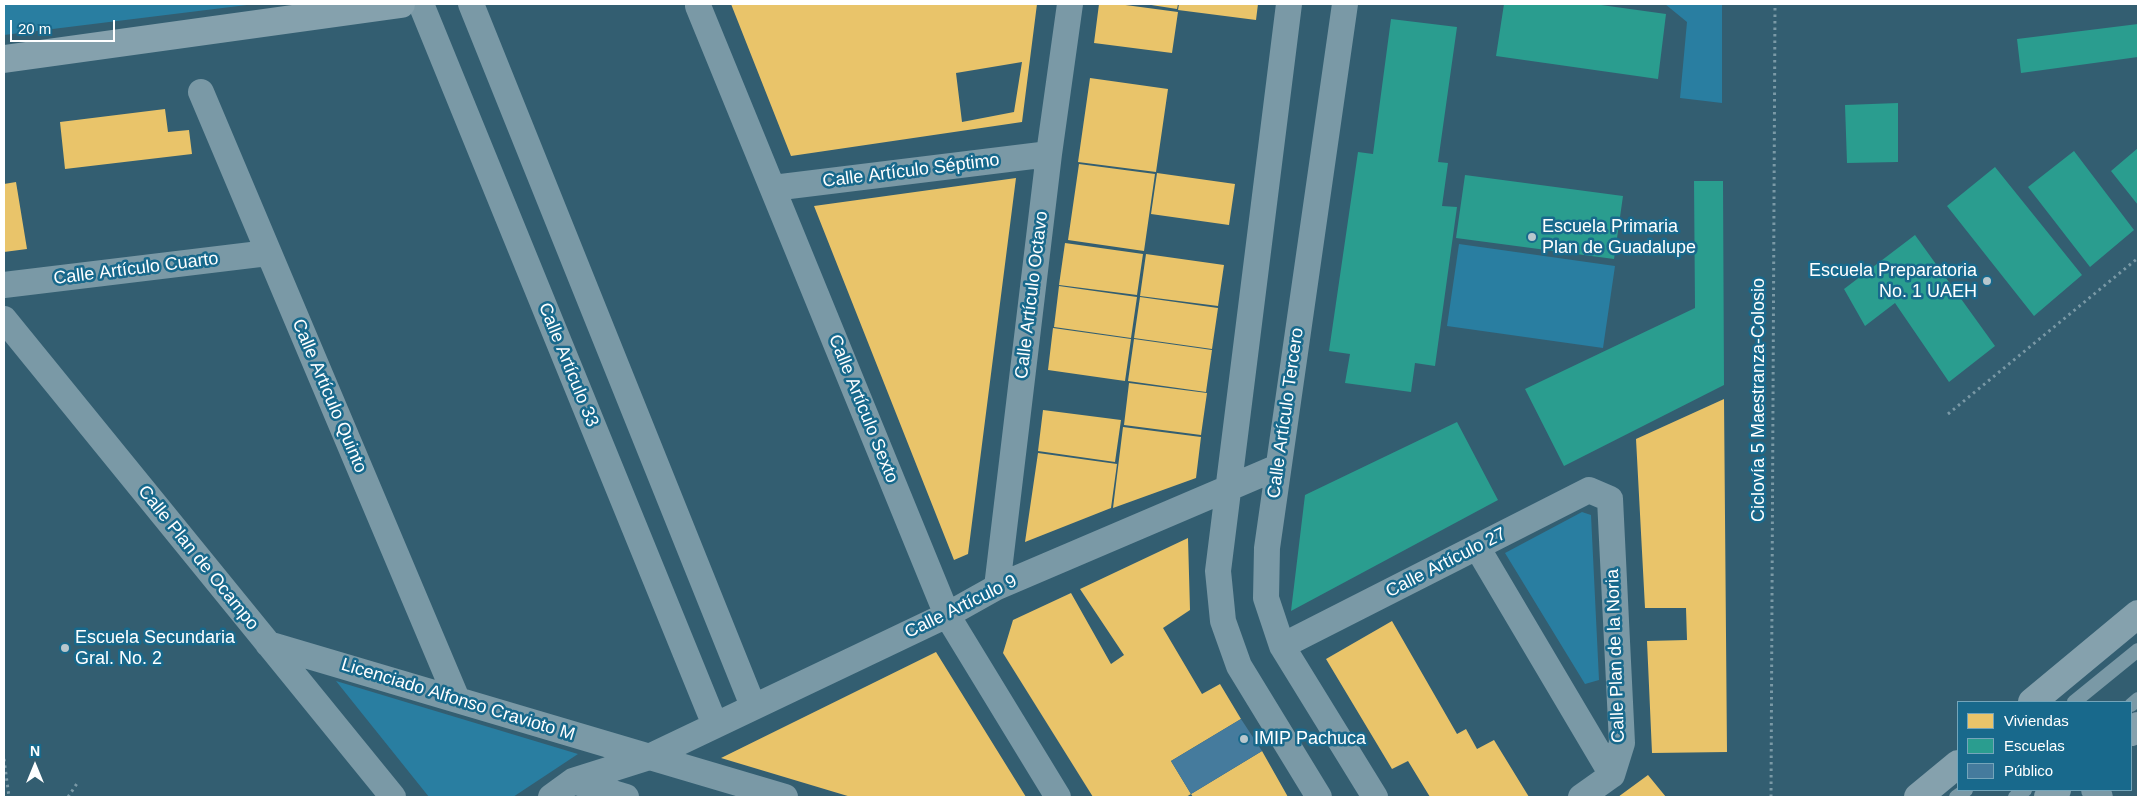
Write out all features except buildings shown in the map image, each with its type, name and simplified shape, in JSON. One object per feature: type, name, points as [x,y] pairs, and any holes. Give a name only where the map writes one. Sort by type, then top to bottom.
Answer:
[{"type":"main road","points":[[4,59],[401,4]]},
{"type":"main road","points":[[2033,701],[2138,614]]},
{"type":"main road","points":[[1918,797],[1957,765]]},
{"type":"street","name":"Calle Artículo 33","points":[[421,4],[715,725]]},
{"type":"street","points":[[471,4],[753,706]]},
{"type":"street","name":"Calle Artículo Octavo","points":[[997,587],[1049,154],[1070,4]]},
{"type":"street","points":[[1289,4],[1218,571],[1223,621],[1239,666],[1319,797]]},
{"type":"street","name":"Calle Artículo Tercero","points":[[1345,4],[1267,548],[1266,598],[1282,646],[1375,797]]},
{"type":"street","name":"Calle Artículo Sexto","points":[[698,6],[947,615],[1058,797]]},
{"type":"street","name":"Calle Artículo Quinto","points":[[200,92],[457,699]]},
{"type":"street","name":"Calle Artículo Séptimo","points":[[773,188],[1049,154]]},
{"type":"street","name":"Calle Artículo Cuarto","points":[[4,285],[268,253]]},
{"type":"street","name":"Calle Plan de Ocampo","points":[[4,319],[393,797]]},
{"type":"street","name":"Calle Artículo 9","points":[[551,797],[573,782],[649,757],[947,615],[997,587],[1278,467]]},
{"type":"street","name":"Calle Artículo 27","points":[[1282,646],[1589,490],[1610,499]]},
{"type":"street","name":"Calle Plan de la Noria","points":[[1610,499],[1622,743],[1612,774]]},
{"type":"street","points":[[1477,547],[1612,774],[1580,797]]},
{"type":"street","name":"Licenciado Alfonso Cravioto M","points":[[268,644],[785,797]]},
{"type":"street","points":[[573,782],[626,797]]},
{"type":"lane","points":[[2075,701],[2138,650]]},
{"type":"path","name":"Ciclovía 5 Maestranza-Colosio","points":[[1771,797],[1775,4]]},
{"type":"path","points":[[1948,414],[2138,258]]},
{"type":"path","points":[[4,759],[8,797]]},
{"type":"path","points":[[68,797],[78,782]]},
{"type":"shaded area","points":[[4,4],[255,4],[4,35]]},
{"type":"shaded area","points":[[1665,4],[1722,4],[1722,103],[1680,98],[1687,22]]},
{"type":"shaded area","points":[[1459,244],[1615,266],[1603,348],[1447,326]]},
{"type":"shaded area","points":[[1582,512],[1591,515],[1599,680],[1585,684],[1505,553]]},
{"type":"shaded area","points":[[336,681],[578,754],[513,797],[429,797]]},
{"type":"place","name":"Escuela Primaria Plan de Guadalupe","points":[[1532,237]]},
{"type":"place","name":"Escuela Preparatoria No. 1 UAEH","points":[[1987,281]]},
{"type":"place","name":"Escuela Secundaria Gral. No. 2","points":[[65,648]]},
{"type":"place","name":"IMIP Pachuca","points":[[1244,739]]}]
